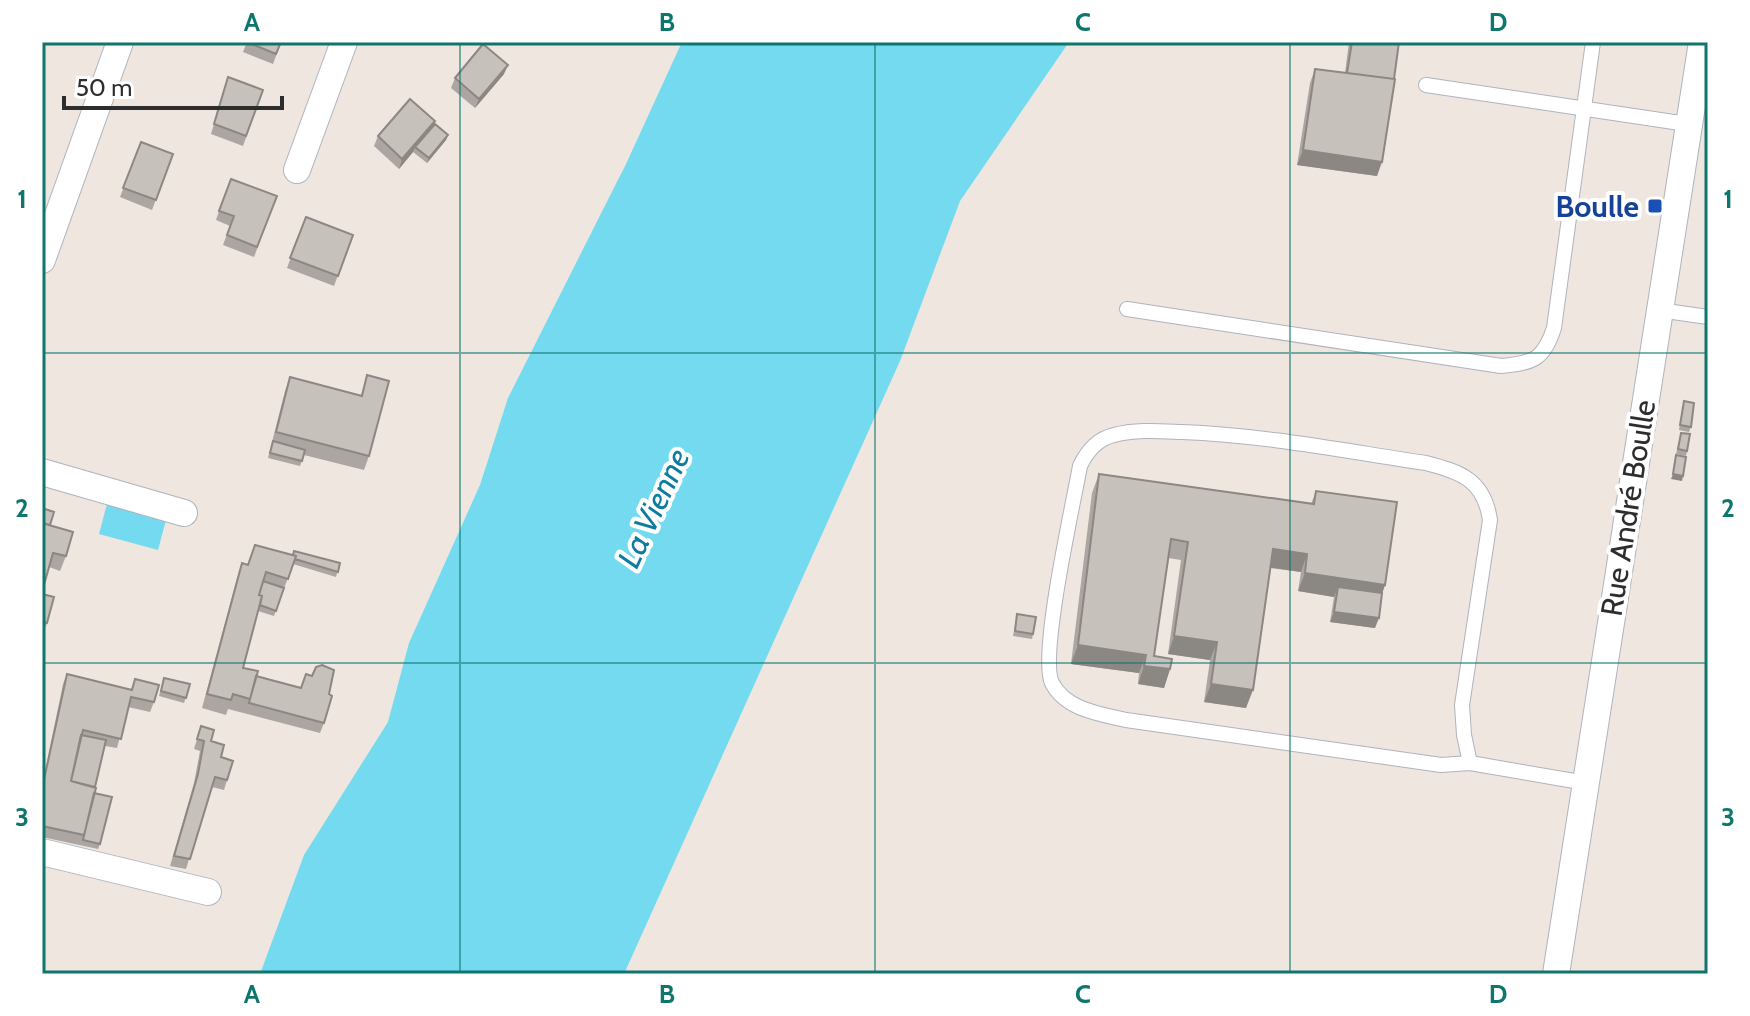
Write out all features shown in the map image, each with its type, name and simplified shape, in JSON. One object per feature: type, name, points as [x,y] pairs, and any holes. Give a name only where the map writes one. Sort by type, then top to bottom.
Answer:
[{"type":"street","points":[[42,260],[120,42]]},
{"type":"street","points":[[297,170],[344,42]]},
{"type":"street","name":"Rue André Boulle","points":[[1556,974],[1702,42]]},
{"type":"street","points":[[42,472],[184,513]]},
{"type":"street","points":[[42,852],[208,892]]},
{"type":"lane","points":[[1127,309],[1501,366],[1537,358],[1548,348],[1554,328],[1593,42]]},
{"type":"lane","points":[[1426,85],[1687,124]]},
{"type":"lane","points":[[1659,310],[1708,317]]},
{"type":"lane","points":[[1470,763],[1462,705],[1490,520],[1487,502],[1473,484],[1457,472],[1426,463],[1221,433],[1141,430],[1112,435],[1086,452],[1080,466],[1050,637],[1048,668],[1053,685],[1064,699],[1084,710],[1126,720],[1441,765],[1470,763],[1586,783]]},
{"type":"water","name":"La Vienne","points":[[682,42],[1069,42],[960,201],[900,361],[624,974],[260,974],[304,855],[388,722],[409,643],[480,485],[508,398],[626,164]]},
{"type":"water","points":[[107,504],[166,520],[158,550],[99,534]]},
{"type":"building","points":[[247,42],[281,42],[276,54]]},
{"type":"building","points":[[1352,42],[1399,42],[1394,79],[1347,73]]},
{"type":"building","points":[[483,44],[508,65],[479,99],[455,78]]},
{"type":"building","points":[[1315,69],[1395,79],[1382,162],[1303,150]]},
{"type":"building","points":[[228,77],[263,90],[246,136],[214,124]]},
{"type":"building","points":[[410,99],[435,121],[402,159],[378,136]]},
{"type":"building","points":[[435,124],[448,135],[429,158],[415,147]]},
{"type":"building","points":[[141,142],[173,154],[156,200],[123,188]]},
{"type":"building","points":[[231,179],[277,196],[257,247],[227,235],[234,216],[219,211]]},
{"type":"building","points":[[306,217],[353,235],[338,276],[290,258]]},
{"type":"building","points":[[367,375],[389,381],[369,456],[276,432],[290,377],[362,396]]},
{"type":"building","points":[[1684,401],[1694,403],[1691,427],[1680,425]]},
{"type":"building","points":[[1681,433],[1690,434],[1687,451],[1678,449]]},
{"type":"building","points":[[273,441],[305,450],[302,461],[270,453]]},
{"type":"building","points":[[1676,455],[1686,457],[1683,476],[1673,474]]},
{"type":"building","points":[[1099,474],[1314,504],[1316,491],[1397,502],[1385,585],[1305,573],[1307,554],[1273,549],[1253,690],[1211,684],[1217,642],[1174,636],[1188,542],[1171,539],[1154,656],[1172,659],[1170,669],[1144,666],[1146,655],[1078,645]]},
{"type":"building","points":[[42,508],[54,512],[50,525],[42,523]]},
{"type":"building","points":[[42,523],[73,532],[66,556],[53,553],[42,592]]},
{"type":"building","points":[[255,545],[296,556],[288,579],[266,572],[243,668],[258,671],[250,699],[233,694],[231,700],[207,694],[242,563],[248,565]]},
{"type":"building","points":[[294,551],[340,563],[338,572],[295,559]]},
{"type":"building","points":[[263,581],[284,588],[276,611],[260,605]]},
{"type":"building","points":[[1338,587],[1382,593],[1379,618],[1334,612]]},
{"type":"building","points":[[42,594],[54,597],[47,623],[42,621]]},
{"type":"building","points":[[1017,614],[1036,617],[1033,634],[1015,631]]},
{"type":"building","points":[[322,665],[334,670],[329,694],[332,696],[324,723],[249,703],[256,676],[301,688],[306,674],[312,676],[316,667]]},
{"type":"building","points":[[67,674],[132,690],[135,679],[159,685],[154,702],[131,697],[121,739],[83,730],[71,781],[96,788],[84,835],[42,826],[42,789]]},
{"type":"building","points":[[164,678],[190,684],[186,698],[161,691]]},
{"type":"building","points":[[201,726],[214,730],[211,741],[224,745],[221,757],[233,761],[227,780],[215,777],[190,859],[174,856],[198,774],[204,741],[197,739]]},
{"type":"building","points":[[81,735],[106,740],[95,787],[71,781]]},
{"type":"building","points":[[94,793],[112,797],[100,844],[83,840]]},
{"type":"place","name":"Boulle","points":[[1655,206]]}]
